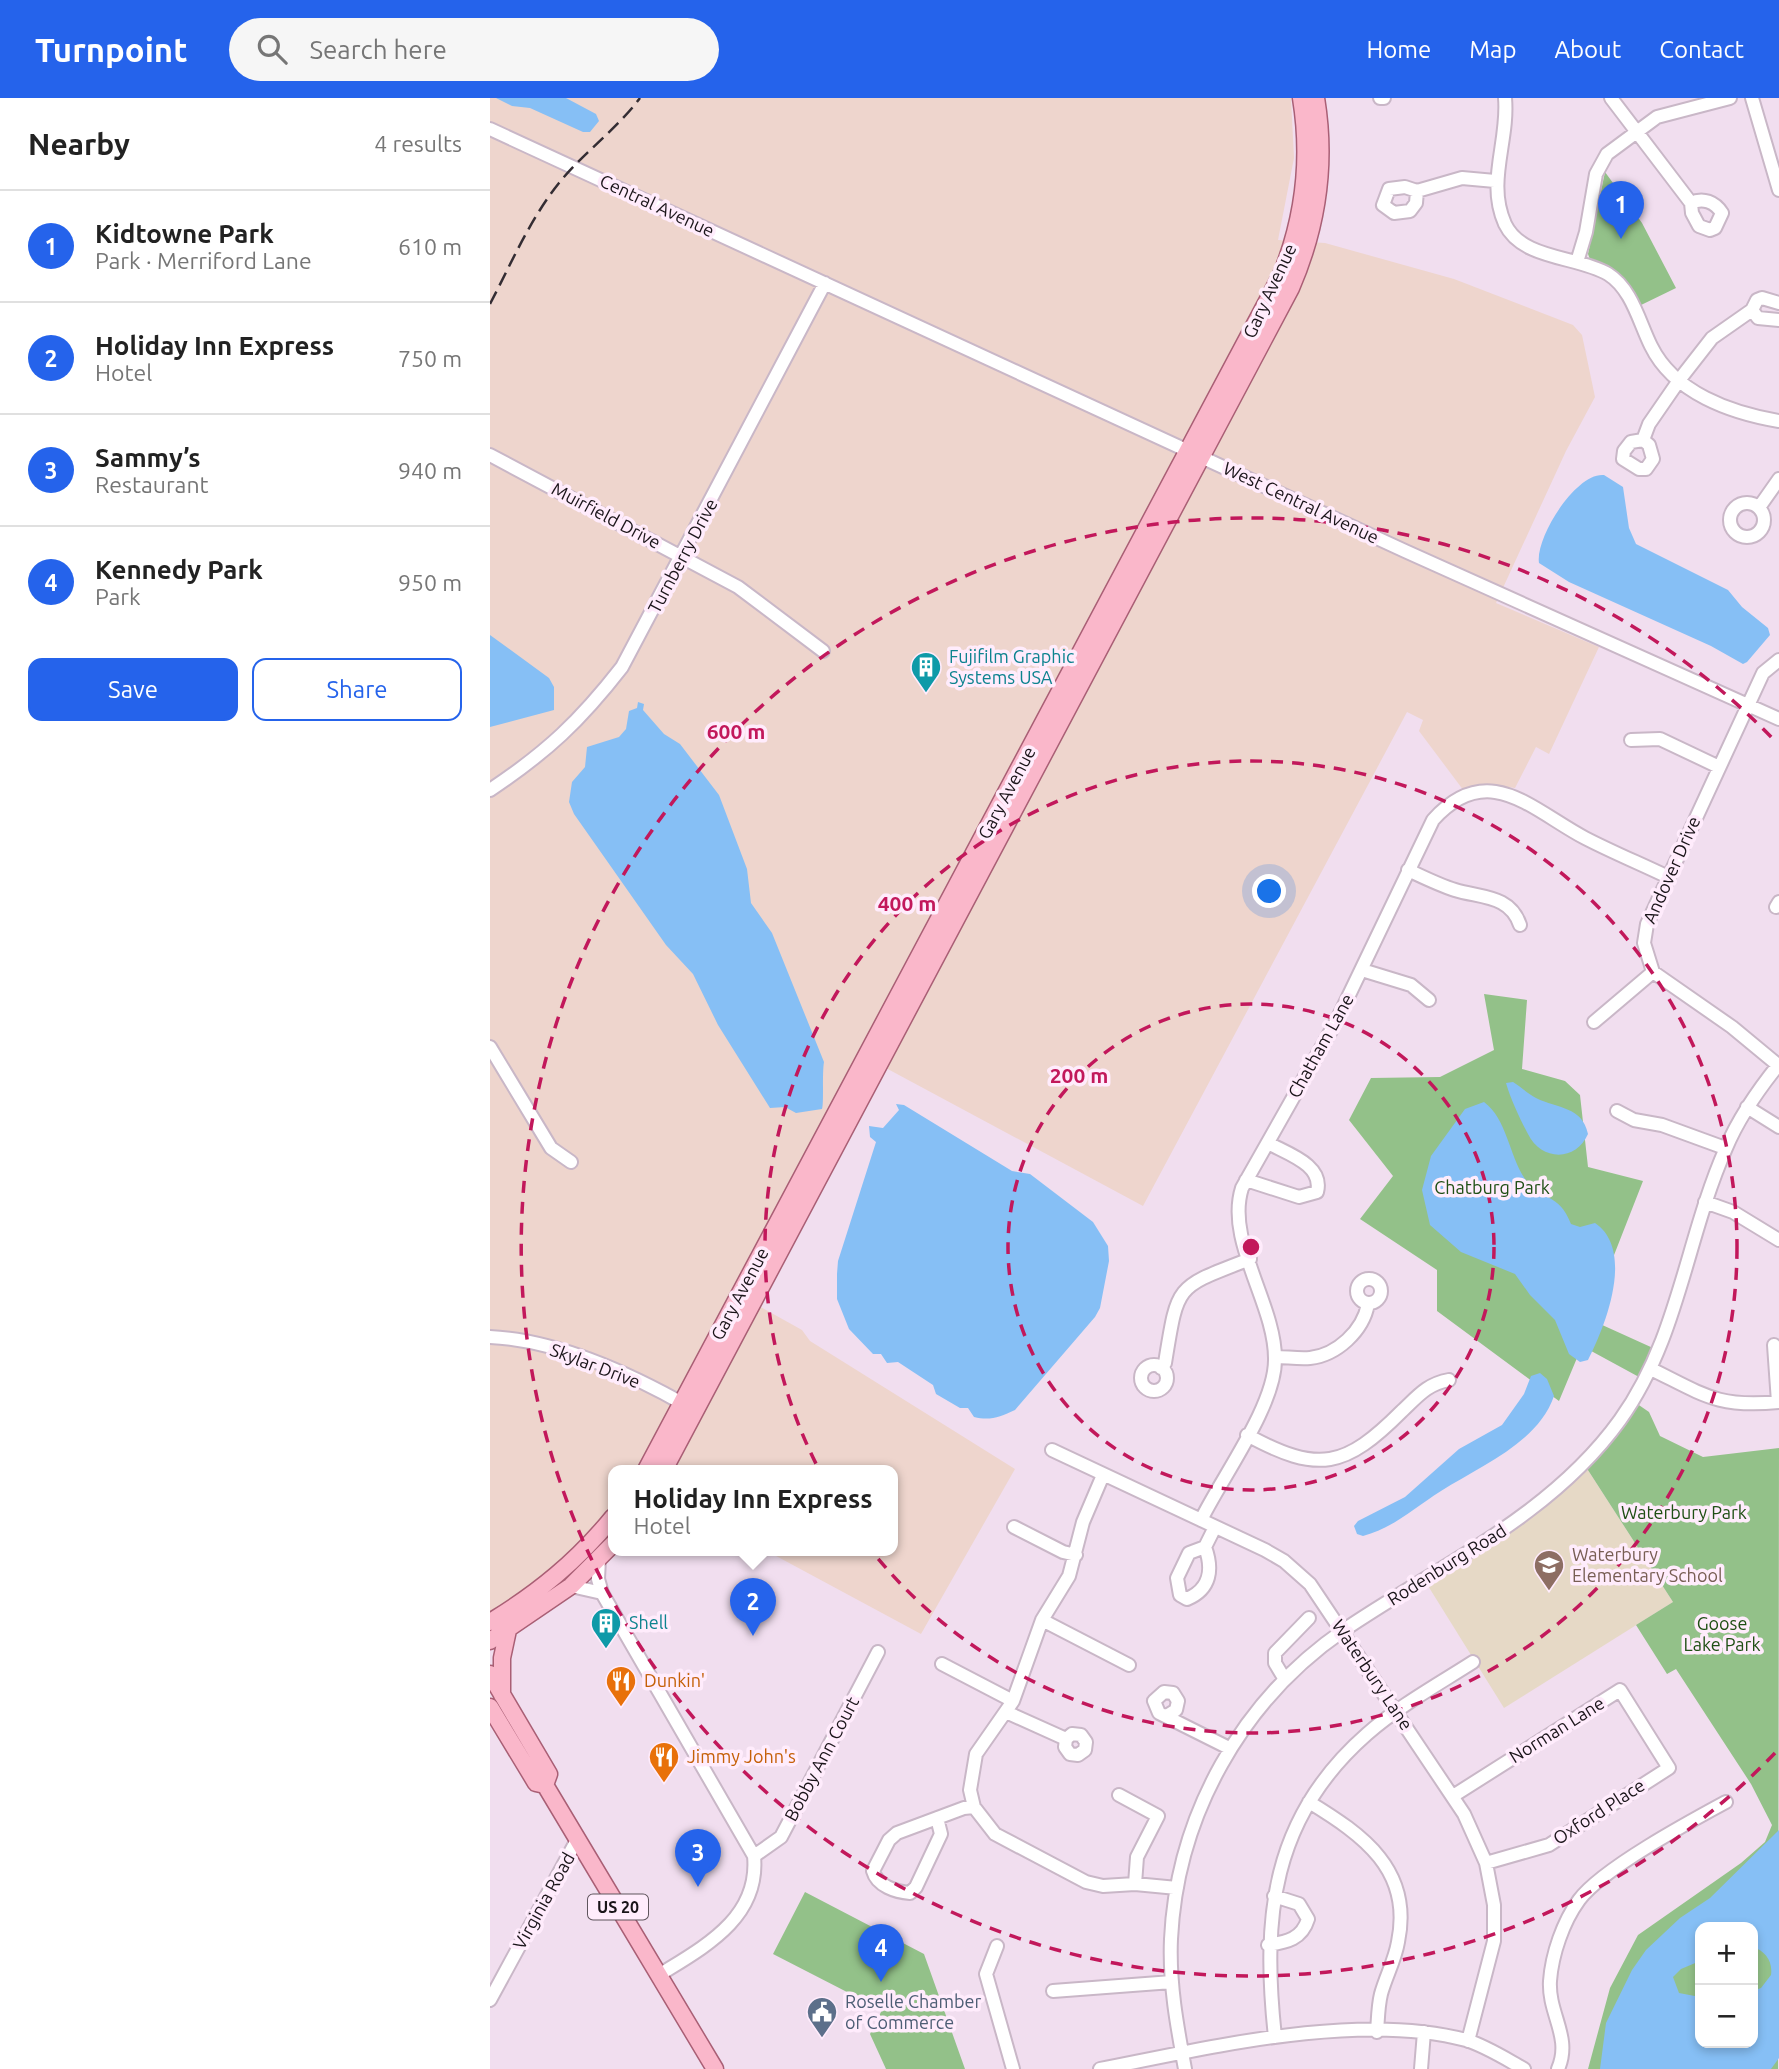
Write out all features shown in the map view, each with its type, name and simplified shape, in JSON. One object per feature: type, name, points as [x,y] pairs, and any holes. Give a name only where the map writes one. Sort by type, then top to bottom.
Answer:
[{"type":"main road","name":"Gary Avenue","points":[[1196,454],[1291,248],[1305,178],[1306,153],[1301,98]]},
{"type":"main road","name":"Gary Avenue","points":[[649,1465],[689,1407],[1196,454],[1285,302],[1306,253],[1315,216],[1320,174],[1316,98]]},
{"type":"main road","name":"Gary Avenue","points":[[666,1465],[689,1407]]},
{"type":"main road","points":[[490,1622],[536,1594],[558,1576],[608,1522]]},
{"type":"main road","points":[[490,1641],[571,1586],[608,1549]]},
{"type":"main road","points":[[502,1695],[502,1658],[508,1630]]},
{"type":"main road","name":"US 20","points":[[490,1674],[549,1774],[545,1785]]},
{"type":"main road","name":"US 20","points":[[490,1707],[536,1783],[545,1785],[578,1838],[715,2069]]},
{"type":"street","points":[[1505,98],[1506,119],[1495,181],[1504,222],[1516,237],[1538,250],[1600,270],[1616,280],[1625,291],[1660,361],[1703,396],[1729,409],[1779,421]]},
{"type":"street","points":[[1611,98],[1691,203]]},
{"type":"street","points":[[1577,262],[1598,169],[1607,154],[1657,117],[1730,98]]},
{"type":"street","points":[[1752,98],[1779,190]]},
{"type":"street","name":"Central Avenue","points":[[490,129],[825,283]]},
{"type":"street","points":[[1417,191],[1462,178],[1495,181]]},
{"type":"street","name":"West Central Avenue","points":[[825,283],[1779,719]]},
{"type":"street","name":"Turnberry Drive","points":[[490,790],[537,758],[593,706],[640,639],[825,283]]},
{"type":"street","points":[[1643,440],[1649,424],[1712,338],[1752,310],[1753,304],[1762,298],[1779,303]]},
{"type":"street","points":[[1752,310],[1758,318],[1779,320]]},
{"type":"street","name":"Muirfield Drive","points":[[490,455],[738,587],[823,651]]},
{"type":"street","points":[[1760,506],[1779,479]]},
{"type":"street","name":"Andover Drive","points":[[1653,972],[1644,943],[1644,933],[1763,673],[1779,660]]},
{"type":"street","points":[[1631,740],[1660,739],[1719,768]]},
{"type":"street","name":"Chatham Lane","points":[[1201,1520],[1269,1394],[1276,1357],[1269,1320],[1238,1217],[1239,1196],[1332,1029],[1424,835],[1440,812],[1476,792],[1501,792],[1528,801],[1585,838],[1668,877]]},
{"type":"street","points":[[1408,870],[1453,890],[1501,901],[1515,911],[1520,925]]},
{"type":"street","points":[[1362,970],[1411,985],[1429,1000]]},
{"type":"street","points":[[1594,1022],[1653,972],[1732,1027],[1779,1064]]},
{"type":"street","points":[[490,1047],[551,1148],[571,1163]]},
{"type":"street","name":"Rodenburg Road","points":[[1185,2069],[1172,1982],[1171,1941],[1177,1888],[1194,1822],[1229,1748],[1284,1678],[1342,1631],[1508,1526],[1551,1495],[1603,1442],[1651,1369],[1673,1313],[1705,1202],[1726,1148],[1747,1107],[1779,1064]]},
{"type":"street","points":[[1747,1107],[1779,1127]]},
{"type":"street","points":[[1617,1111],[1634,1120],[1662,1125],[1726,1148]]},
{"type":"street","points":[[1246,1180],[1299,1196],[1317,1192],[1318,1177],[1314,1169],[1268,1143]]},
{"type":"street","points":[[1705,1202],[1733,1212],[1779,1240]]},
{"type":"street","points":[[1161,1368],[1165,1363],[1173,1312],[1183,1292],[1193,1281],[1250,1259]]},
{"type":"street","points":[[1276,1357],[1310,1358],[1334,1350],[1349,1338],[1366,1314],[1368,1304]]},
{"type":"street","name":"Skylar Drive","points":[[490,1337],[583,1358],[689,1407]]},
{"type":"street","points":[[1651,1369],[1720,1402],[1737,1405],[1779,1402],[1774,1345]]},
{"type":"street","points":[[1247,1436],[1280,1454],[1301,1460],[1335,1459],[1371,1442],[1430,1384],[1450,1380]]},
{"type":"street","name":"Waterbury Lane","points":[[1052,1450],[1265,1550],[1296,1570],[1310,1584],[1453,1796],[1476,1836],[1486,1863],[1494,1905],[1494,1941],[1468,2041]]},
{"type":"street","points":[[1103,1475],[1083,1522],[1076,1555],[1062,1590],[1042,1620],[1010,1706],[976,1754],[970,1782],[974,1807],[995,1834],[1086,1882],[1103,1886],[1135,1884],[1177,1888]]},
{"type":"street","points":[[1014,1527],[1063,1552],[1076,1555]]},
{"type":"street","points":[[1205,1547],[1189,1553],[1177,1578],[1180,1594],[1187,1599],[1206,1586],[1211,1569],[1205,1547],[1215,1527]]},
{"type":"street","points":[[599,1559],[598,1579],[602,1593],[754,1856],[751,1890],[730,1927],[719,1938],[659,1975]]},
{"type":"street","points":[[571,1586],[602,1593]]},
{"type":"street","points":[[1284,1678],[1275,1663],[1275,1653],[1309,1618]]},
{"type":"street","points":[[1042,1620],[1129,1665]]},
{"type":"street","name":"Bobby Ann Court","points":[[754,1856],[781,1837],[878,1652]]},
{"type":"street","points":[[1275,2037],[1268,1945],[1274,1896],[1288,1845],[1309,1802],[1346,1755],[1396,1711],[1473,1662]]},
{"type":"street","points":[[942,1664],[1066,1739]]},
{"type":"street","name":"Norman Lane","points":[[1453,1796],[1620,1690],[1669,1768]]},
{"type":"street","points":[[1168,1715],[1229,1748]]},
{"type":"street","name":"Oxford Place","points":[[1486,1863],[1549,1845],[1669,1768]]},
{"type":"street","points":[[1119,1795],[1158,1816],[1137,1857],[1135,1884]]},
{"type":"street","points":[[1309,1802],[1368,1842],[1382,1860],[1396,1889],[1401,1917],[1399,1941],[1381,1993],[1377,2032]]},
{"type":"street","points":[[1558,2069],[1564,2054],[1551,2003],[1550,1982],[1554,1954],[1579,1900],[1600,1879],[1726,1802]]},
{"type":"street","points":[[937,1818],[941,1833],[916,1887],[910,1893],[900,1892],[880,1883],[873,1871],[889,1840],[914,1825],[937,1818],[974,1807]]},
{"type":"street","name":"Virginia Road","points":[[490,2000],[578,1838]]},
{"type":"street","points":[[1268,1945],[1285,1943],[1296,1937],[1304,1930],[1308,1919],[1299,1903],[1274,1896]]},
{"type":"street","points":[[997,1946],[986,1974],[1013,2069]]},
{"type":"street","points":[[1053,1991],[1172,1982]]},
{"type":"street","points":[[1421,2069],[1424,2032]]},
{"type":"street","points":[[1100,2069],[1275,2037],[1424,2032],[1468,2041],[1524,2069]]},
{"type":"shaded area","points":[[490,98],[1291,98],[1294,158],[1278,240],[1325,243],[1454,279],[1573,325],[1582,335],[1595,397],[1566,451],[1496,603],[1599,647],[1549,754],[1536,747],[1515,788],[1493,785],[1464,791],[1419,731],[1423,720],[1407,712],[1143,1206],[884,1067],[759,1306],[802,1330],[810,1341],[1015,1469],[921,1634],[776,1556],[898,1556],[898,1465],[608,1465],[608,1513],[596,1529],[549,1575],[490,1614]]},
{"type":"shaded area","name":"Waterbury Elementary School","points":[[1586,1467],[1673,1602],[1504,1708],[1425,1581]]},
{"type":"green space","points":[[1605,172],[1642,223],[1676,288],[1639,306],[1591,262],[1588,254]]},
{"type":"green space","name":"Chatburg Park","points":[[1484,994],[1527,1000],[1522,1069],[1565,1081],[1580,1095],[1588,1167],[1643,1181],[1589,1319],[1653,1348],[1639,1377],[1582,1346],[1559,1401],[1437,1311],[1437,1270],[1360,1219],[1393,1176],[1349,1120],[1371,1078],[1440,1077],[1494,1050]]},
{"type":"green space","name":"Goose Lake Park","points":[[1633,1401],[1649,1412],[1660,1436],[1703,1457],[1779,1448],[1778,2069],[1588,2069],[1610,1988],[1638,1935],[1741,1863],[1765,1842],[1772,1825],[1751,1784],[1676,1669],[1667,1674],[1636,1625],[1673,1602],[1586,1467]]},
{"type":"green space","points":[[805,1892],[924,1954],[965,2069],[886,2069],[870,2034],[882,2010],[773,1954]]},
{"type":"water","points":[[496,98],[566,98],[596,114],[599,121],[590,132],[583,132],[530,108],[512,106]]},
{"type":"water","points":[[1604,475],[1623,487],[1629,528],[1636,544],[1728,590],[1742,607],[1768,628],[1770,635],[1747,662],[1743,664],[1711,646],[1569,582],[1539,563],[1539,552],[1544,538],[1560,508],[1581,484],[1593,477]]},
{"type":"water","points":[[490,635],[549,678],[554,687],[554,710],[490,727]]},
{"type":"water","points":[[638,702],[644,704],[643,710],[664,734],[680,744],[719,795],[747,869],[751,903],[772,933],[824,1062],[822,1109],[796,1113],[785,1107],[770,1108],[718,1025],[693,974],[666,945],[574,814],[569,802],[572,782],[585,767],[587,747],[619,737],[626,729],[629,711],[637,708]]},
{"type":"water","points":[[1513,1082],[1536,1098],[1575,1113],[1585,1125],[1588,1134],[1583,1143],[1575,1150],[1558,1155],[1541,1149],[1534,1143],[1513,1103],[1506,1083]]},
{"type":"water","points":[[1484,1102],[1498,1118],[1520,1169],[1531,1186],[1561,1207],[1571,1224],[1580,1227],[1595,1223],[1607,1235],[1613,1251],[1613,1288],[1609,1308],[1588,1360],[1580,1362],[1569,1354],[1555,1320],[1530,1295],[1515,1274],[1461,1252],[1430,1225],[1422,1190],[1431,1156],[1465,1109]]},
{"type":"water","points":[[896,1104],[904,1105],[1012,1171],[1030,1174],[1093,1222],[1108,1246],[1109,1261],[1100,1308],[1095,1317],[1015,1410],[1000,1416],[985,1419],[974,1417],[968,1408],[960,1408],[936,1394],[933,1385],[898,1362],[887,1363],[881,1354],[873,1354],[849,1329],[837,1299],[838,1261],[876,1142],[870,1137],[869,1126],[883,1128],[899,1110]]},
{"type":"water","points":[[1540,1373],[1547,1379],[1554,1396],[1546,1413],[1521,1440],[1395,1522],[1363,1536],[1357,1534],[1354,1526],[1358,1521],[1405,1497],[1459,1449],[1502,1425],[1524,1394],[1531,1376]]},
{"type":"water","points":[[1779,1830],[1779,2058],[1771,2069],[1600,2069],[1606,2023],[1632,1970],[1646,1950],[1680,1918],[1710,1898]]},
{"type":"railway","points":[[490,304],[549,197],[568,172],[621,121],[640,98]]},
{"type":"place","name":"Kidtowne Park","points":[[1621,239]]},
{"type":"place","name":"Fujifilm Graphic Systems USA","points":[[926,694]]},
{"type":"place","name":"Waterbury Elementary School","points":[[1549,1592]]},
{"type":"place","name":"Holiday Inn Express","points":[[753,1636]]},
{"type":"place","name":"Shell","points":[[606,1650]]},
{"type":"place","name":"Dunkin'","points":[[621,1708]]},
{"type":"place","name":"Jimmy John's","points":[[664,1784]]},
{"type":"place","name":"Sammy’s","points":[[698,1887]]},
{"type":"place","name":"Kennedy Park","points":[[881,1982]]},
{"type":"place","name":"Roselle Chamber of Commerce","points":[[822,2039]]},
{"type":"park label","name":"Waterbury Park","points":[[1684,1513]]}]
